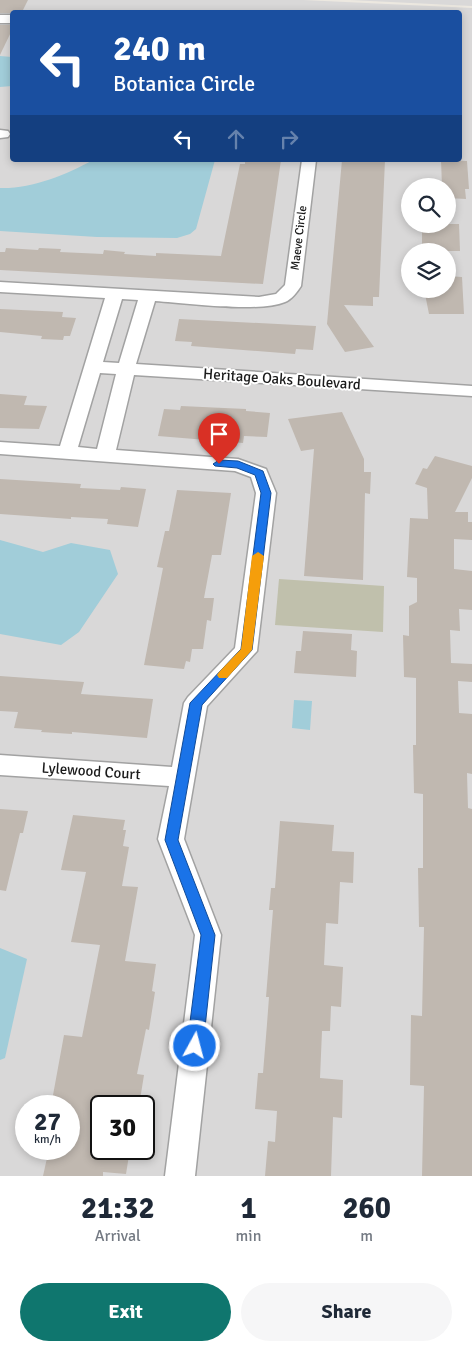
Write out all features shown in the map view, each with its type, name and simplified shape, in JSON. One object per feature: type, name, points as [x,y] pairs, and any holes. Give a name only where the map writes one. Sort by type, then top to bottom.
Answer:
[{"type":"street","name":"Maeve Circle","points":[[0,287],[259,302],[281,298],[293,286],[309,162]]},
{"type":"street","points":[[67,453],[115,294]]},
{"type":"street","points":[[105,456],[126,369],[148,296]]},
{"type":"street","points":[[104,332],[137,334]]},
{"type":"street","name":"Heritage Oaks Boulevard","points":[[93,367],[472,391]]},
{"type":"street","points":[[80,410],[115,412]]},
{"type":"street","points":[[0,448],[238,465],[259,473],[266,493],[246,650],[196,703],[171,840],[208,935],[180,1176]]},
{"type":"street","name":"Lylewood Court","points":[[0,765],[182,777]]},
{"type":"shaded area","points":[[0,0],[303,0],[472,8],[472,1176],[0,1176]]},
{"type":"shaded area","points":[[350,0],[472,0],[472,6]]},
{"type":"shaded area","points":[[279,579],[384,586],[383,632],[275,625]]},
{"type":"water","points":[[0,56],[10,57],[10,86],[0,87]]},
{"type":"water","points":[[89,162],[214,162],[196,229],[190,234],[177,238],[97,237],[0,231],[0,188],[36,184]]},
{"type":"water","points":[[0,540],[43,552],[71,543],[110,550],[118,574],[79,632],[61,645],[0,634]]},
{"type":"water","points":[[294,700],[312,701],[310,730],[292,728]]},
{"type":"water","points":[[0,948],[27,959],[5,1058],[0,1060]]},
{"type":"building","points":[[0,0],[28,0],[23,10],[10,10],[10,13],[0,13]]},
{"type":"building","points":[[0,25],[10,25],[10,34],[0,55]]},
{"type":"building","points":[[467,161],[469,189],[465,189],[466,199],[456,198],[456,178],[442,178],[441,162]]},
{"type":"building","points":[[245,162],[281,162],[263,284],[0,270],[0,252],[5,252],[6,248],[61,249],[60,252],[103,254],[104,250],[125,252],[124,254],[156,256],[156,253],[221,256],[240,164],[245,164]]},
{"type":"building","points":[[342,162],[385,162],[379,297],[373,297],[373,306],[344,305],[374,347],[345,352],[327,324]]},
{"type":"building","points":[[456,224],[459,224],[460,251],[456,251],[456,243],[422,243],[422,233],[456,233]]},
{"type":"building","points":[[456,277],[462,277],[464,314],[429,314],[426,298],[456,298]]},
{"type":"building","points":[[0,309],[63,312],[62,317],[76,318],[70,336],[64,336],[63,340],[41,339],[42,336],[0,332]]},
{"type":"building","points":[[179,319],[316,326],[313,350],[296,349],[295,354],[191,346],[192,342],[175,341]]},
{"type":"building","points":[[0,394],[27,396],[24,405],[47,406],[39,429],[0,428]]},
{"type":"building","points":[[181,406],[246,409],[246,411],[270,413],[267,437],[244,436],[243,443],[158,436],[164,409],[180,410]]},
{"type":"building","points":[[342,412],[364,459],[364,472],[371,472],[370,494],[365,493],[363,580],[304,576],[314,449],[301,451],[288,419]]},
{"type":"building","points":[[435,456],[472,466],[472,478],[455,512],[468,512],[468,522],[472,522],[472,540],[454,539],[454,569],[472,571],[472,610],[459,609],[460,631],[450,630],[451,663],[472,664],[472,682],[458,681],[459,713],[472,714],[472,774],[467,773],[468,808],[472,809],[472,1176],[422,1176],[424,1086],[410,1085],[411,1015],[422,1016],[424,927],[419,927],[418,868],[423,868],[423,794],[414,793],[413,745],[416,745],[416,678],[404,677],[403,635],[409,636],[409,606],[417,602],[417,578],[407,577],[410,518],[428,519],[427,488],[415,484],[423,468],[427,469]]},
{"type":"building","points":[[0,479],[81,484],[80,488],[120,490],[121,487],[146,489],[138,527],[107,524],[108,519],[71,517],[71,519],[0,514]]},
{"type":"building","points":[[177,490],[231,493],[221,555],[212,555],[204,598],[214,598],[211,621],[207,620],[203,649],[192,649],[190,662],[186,661],[184,669],[144,665],[163,568],[157,567],[165,531],[169,531]]},
{"type":"building","points":[[303,631],[352,634],[351,650],[357,651],[356,677],[294,673],[296,651],[301,651]]},
{"type":"building","points":[[0,676],[84,682],[81,694],[153,699],[147,738],[72,732],[72,734],[41,732],[42,730],[14,728],[18,712],[0,711]]},
{"type":"building","points":[[0,809],[28,811],[23,833],[20,833],[6,891],[0,890]]},
{"type":"building","points":[[73,815],[125,820],[123,830],[126,830],[123,846],[129,847],[122,886],[138,887],[125,961],[156,964],[152,991],[155,992],[149,1030],[146,1029],[137,1074],[144,1075],[141,1095],[90,1095],[90,1160],[128,1160],[126,1174],[103,1172],[103,1176],[43,1176],[47,1160],[80,1160],[80,1095],[53,1095],[64,1035],[82,1037],[100,945],[71,942],[86,872],[61,870]]},
{"type":"building","points":[[280,821],[334,825],[332,851],[354,852],[353,883],[340,882],[338,924],[326,923],[324,965],[343,967],[341,1007],[331,1006],[330,1031],[322,1031],[320,1078],[343,1080],[342,1118],[333,1117],[331,1176],[265,1176],[268,1141],[275,1142],[277,1111],[255,1109],[258,1073],[263,1073],[269,997],[266,997],[273,910],[269,910],[271,888],[275,888]]},
{"type":"slow traffic","points":[[223,675],[246,650],[258,556]]},
{"type":"route","points":[[195,1046],[208,935],[171,840],[196,703],[246,650],[266,493],[259,473],[238,465],[219,464]]}]
